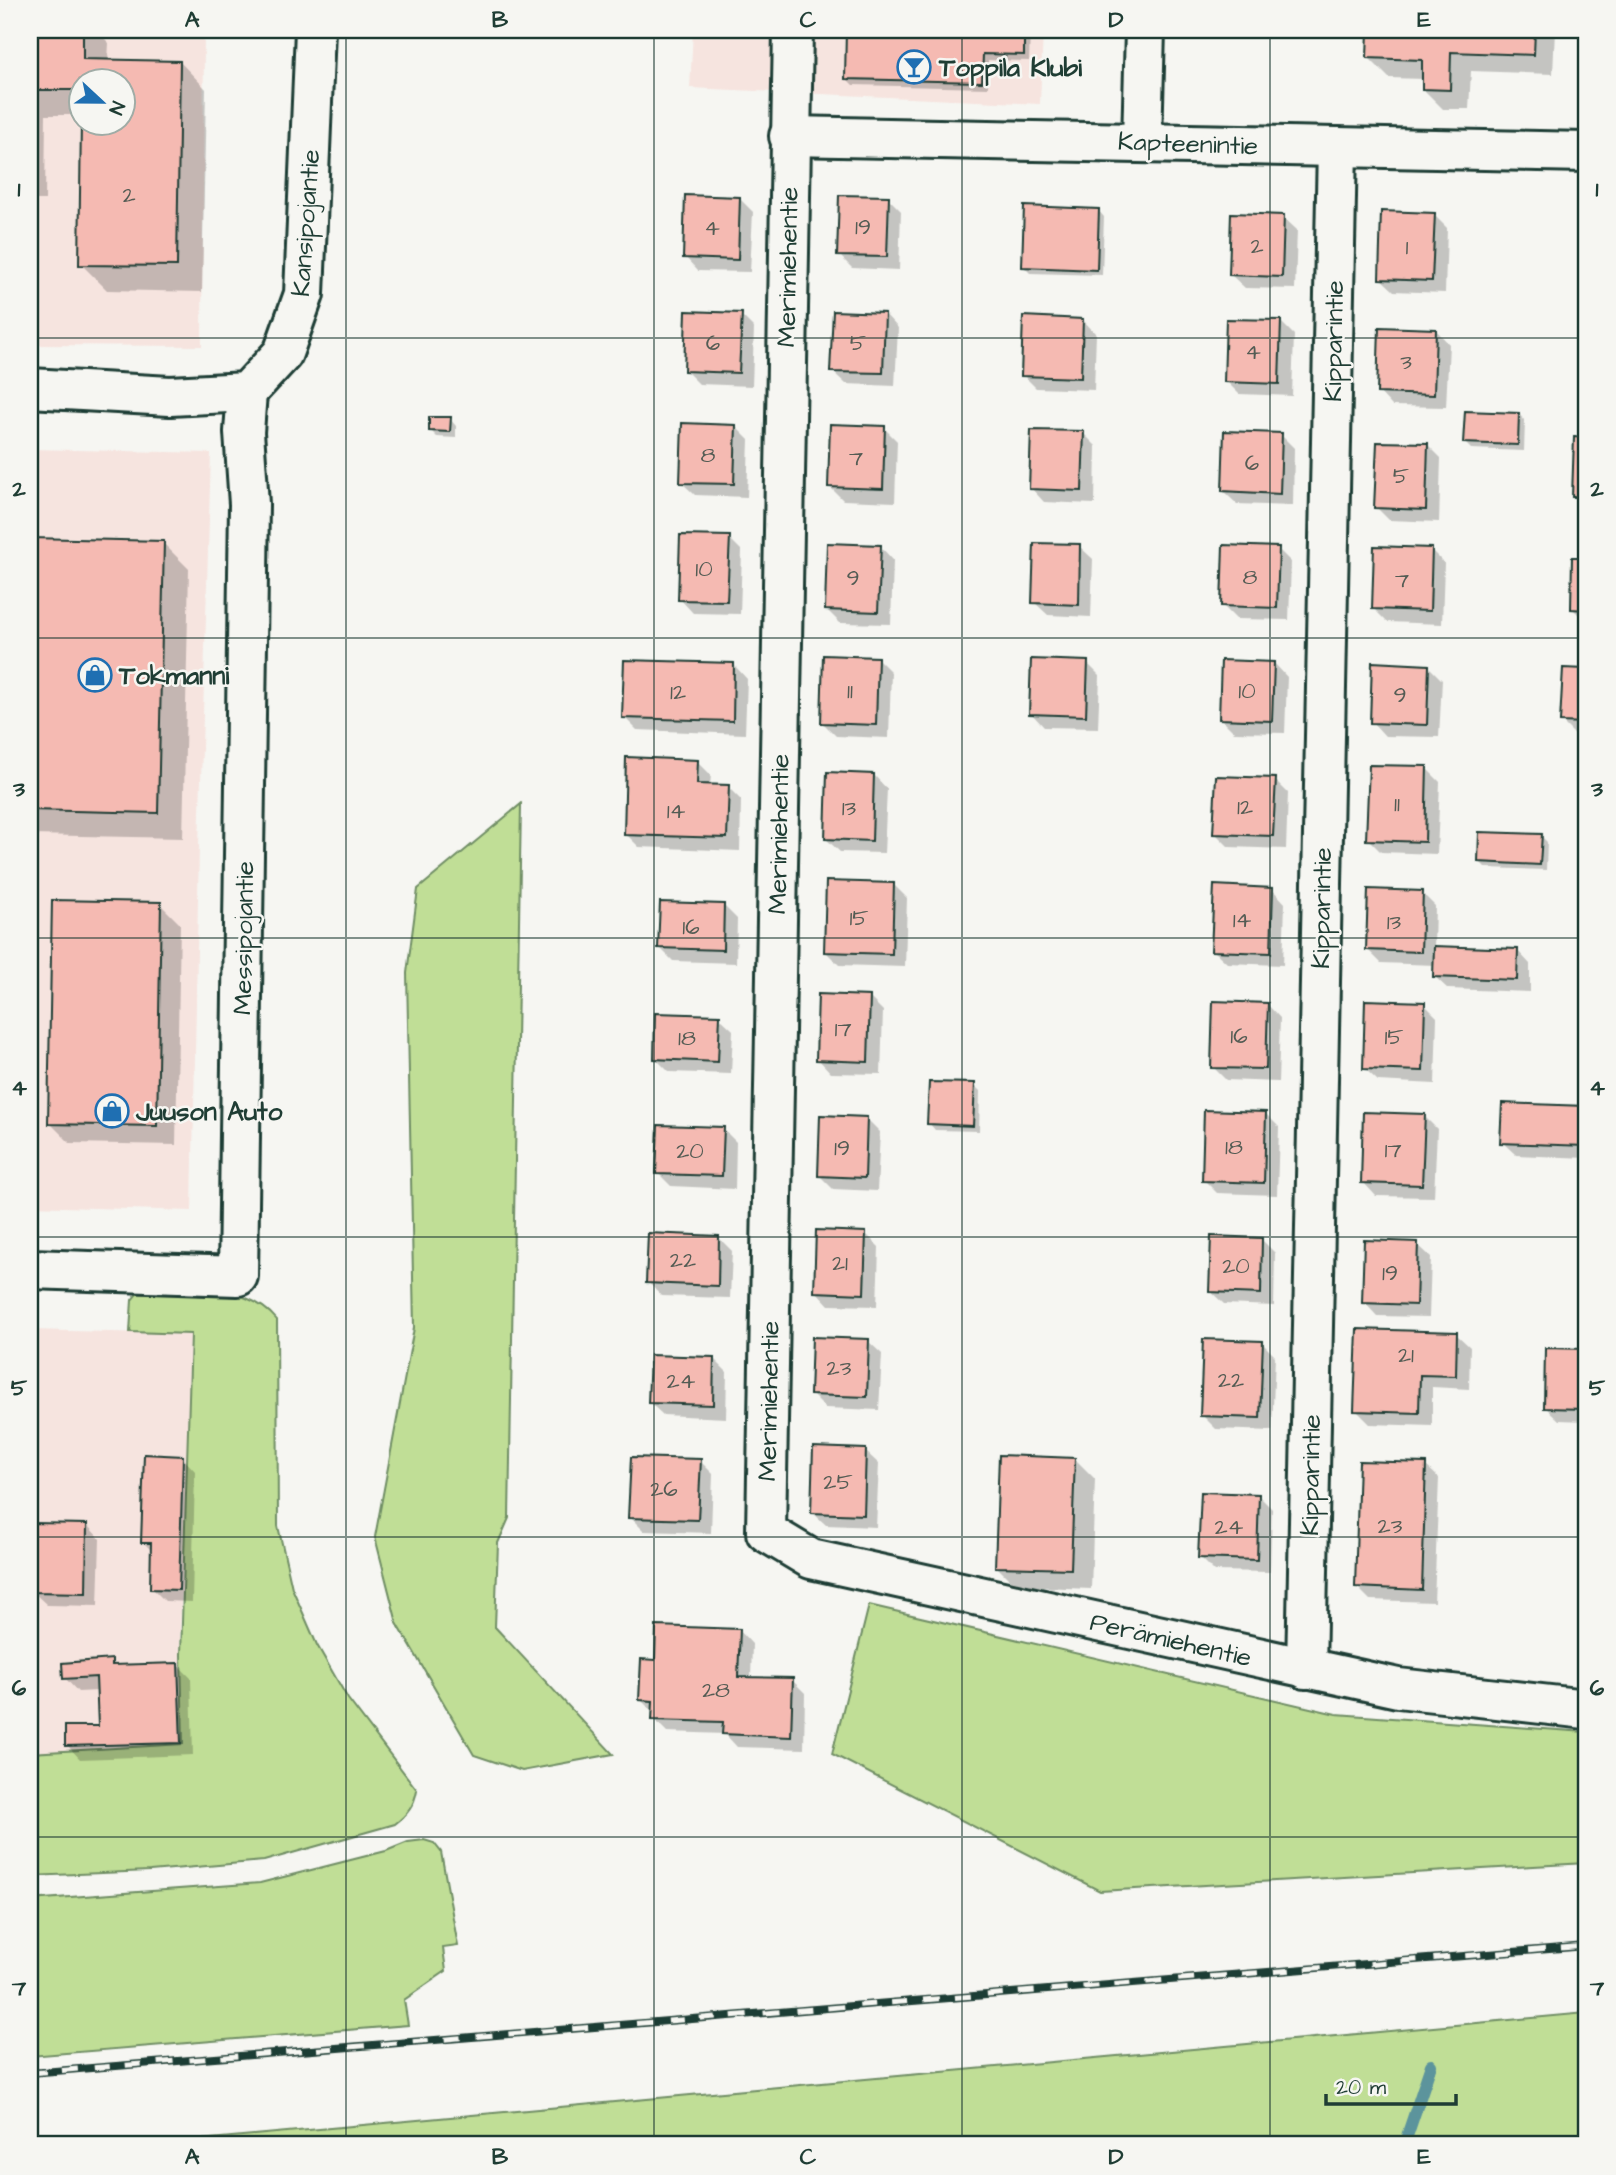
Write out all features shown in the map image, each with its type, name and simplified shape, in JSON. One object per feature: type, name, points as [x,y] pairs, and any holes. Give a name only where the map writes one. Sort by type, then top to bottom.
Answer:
[{"type":"street","name":"Kansipojantie","points":[[247,392],[283,353],[304,294],[315,30]]},
{"type":"street","name":"Merimiehentie","points":[[766,1532],[793,30]]},
{"type":"street","points":[[1142,142],[1144,30]]},
{"type":"street","name":"Kapteenintie","points":[[789,136],[1586,152]]},
{"type":"street","name":"Kipparintie","points":[[1306,1669],[1337,147]]},
{"type":"street","points":[[30,388],[170,396],[247,392]]},
{"type":"street","name":"Messipojantie","points":[[30,1269],[238,1276],[249,504],[244,432],[247,392]]},
{"type":"street","name":"Perämiehentie","points":[[766,1532],[811,1559],[1306,1669],[1398,1688],[1586,1709]]},
{"type":"shaded area","points":[[30,30],[204,30],[202,346],[30,345]]},
{"type":"shaded area","points":[[693,30],[1043,30],[1040,104],[690,88]]},
{"type":"shaded area","points":[[30,449],[211,453],[199,846],[192,1211],[30,1206]]},
{"type":"shaded area","points":[[30,1330],[192,1334],[180,1635],[183,1744],[30,1753]]},
{"type":"green space","points":[[521,804],[509,1518],[498,1543],[495,1627],[613,1754],[522,1771],[474,1755],[397,1623],[375,1537],[414,1328],[407,973],[418,889]]},
{"type":"green space","points":[[195,1289],[232,1293],[264,1308],[277,1320],[278,1526],[292,1588],[317,1645],[348,1699],[417,1790],[410,1809],[395,1824],[264,1861],[150,1871],[30,1876],[30,1753],[183,1744],[181,1655],[191,1334],[130,1332],[132,1300],[140,1290]]},
{"type":"green space","points":[[869,1605],[1336,1714],[1586,1732],[1586,1863],[1100,1891],[832,1754]]},
{"type":"green space","points":[[424,1840],[434,1843],[441,1852],[458,1946],[443,1948],[446,1971],[404,2000],[408,2025],[30,2056],[30,1900],[260,1883],[386,1851],[408,1842]]},
{"type":"green space","points":[[1586,2013],[1586,2145],[145,2145]]},
{"type":"building","points":[[31,30],[83,30],[83,59],[180,61],[177,266],[79,265],[81,136],[136,136],[136,66],[66,66],[66,90],[30,90]]},
{"type":"building","name":"Toppila Klubi","points":[[846,30],[1024,30],[1024,55],[983,54],[982,82],[845,79]]},
{"type":"building","points":[[1368,30],[1535,30],[1534,55],[1451,52],[1450,90],[1422,89],[1422,60],[1367,58]]},
{"type":"building","points":[[685,195],[740,197],[738,260],[683,258]]},
{"type":"building","points":[[839,195],[889,196],[887,257],[837,256]]},
{"type":"building","points":[[1024,206],[1099,209],[1097,270],[1022,267]]},
{"type":"building","points":[[1381,211],[1435,213],[1432,281],[1379,279]]},
{"type":"building","points":[[1231,213],[1284,215],[1282,277],[1229,275]]},
{"type":"building","points":[[686,311],[742,313],[739,373],[684,371]]},
{"type":"building","points":[[833,311],[885,313],[883,373],[830,372]]},
{"type":"building","points":[[1023,316],[1083,319],[1081,378],[1021,376]]},
{"type":"building","points":[[1226,319],[1281,320],[1279,384],[1224,382]]},
{"type":"building","points":[[1379,327],[1436,329],[1434,395],[1377,393]]},
{"type":"building","points":[[1465,411],[1519,413],[1518,445],[1463,443]]},
{"type":"building","points":[[429,417],[451,417],[450,432],[429,431]]},
{"type":"building","points":[[682,423],[736,425],[734,484],[680,483]]},
{"type":"building","points":[[830,424],[885,426],[883,489],[828,487]]},
{"type":"building","points":[[1031,430],[1084,431],[1082,491],[1029,489]]},
{"type":"building","points":[[1224,431],[1282,433],[1280,494],[1222,491]]},
{"type":"building","points":[[1574,437],[1586,438],[1586,497],[1572,497]]},
{"type":"building","points":[[1377,442],[1428,443],[1426,510],[1374,508]]},
{"type":"building","points":[[680,535],[730,536],[727,601],[678,600]]},
{"type":"building","name":"Tokmanni","points":[[30,538],[164,541],[158,813],[30,810]]},
{"type":"building","points":[[827,543],[881,545],[878,612],[825,610]]},
{"type":"building","points":[[1034,543],[1080,544],[1079,605],[1032,603]]},
{"type":"building","points":[[1223,545],[1279,547],[1277,608],[1221,606]]},
{"type":"building","points":[[1374,546],[1432,548],[1430,611],[1372,609]]},
{"type":"building","points":[[1572,557],[1586,557],[1586,610],[1571,609]]},
{"type":"building","points":[[823,655],[878,657],[876,725],[821,723]]},
{"type":"building","points":[[1031,659],[1088,661],[1086,716],[1029,714]]},
{"type":"building","points":[[624,660],[734,663],[733,721],[622,718]]},
{"type":"building","points":[[1221,660],[1274,662],[1272,721],[1219,719]]},
{"type":"building","points":[[1372,662],[1429,665],[1427,725],[1370,723]]},
{"type":"building","points":[[1563,668],[1586,669],[1586,723],[1560,722]]},
{"type":"building","points":[[626,757],[698,760],[697,784],[729,785],[727,838],[624,835]]},
{"type":"building","points":[[1369,765],[1427,766],[1425,842],[1366,840]]},
{"type":"building","points":[[827,772],[874,774],[872,841],[825,839]]},
{"type":"building","points":[[1216,776],[1276,778],[1273,836],[1213,834]]},
{"type":"building","points":[[1479,832],[1542,834],[1540,865],[1478,862]]},
{"type":"building","points":[[826,881],[894,883],[892,954],[824,952]]},
{"type":"building","points":[[1214,885],[1273,888],[1271,953],[1211,951]]},
{"type":"building","points":[[1368,889],[1423,891],[1421,952],[1366,950]]},
{"type":"building","points":[[52,900],[161,902],[157,1126],[48,1124]]},
{"type":"building","points":[[660,902],[724,904],[723,950],[658,948]]},
{"type":"building","points":[[1434,946],[1518,949],[1517,980],[1433,977]]},
{"type":"building","points":[[818,994],[870,996],[868,1062],[816,1060]]},
{"type":"building","points":[[1365,1000],[1425,1002],[1423,1071],[1363,1069]]},
{"type":"building","points":[[1213,1001],[1268,1003],[1266,1069],[1211,1068]]},
{"type":"building","points":[[655,1013],[720,1015],[718,1062],[654,1059]]},
{"type":"building","points":[[929,1082],[975,1083],[973,1126],[927,1124]]},
{"type":"building","points":[[1502,1103],[1586,1106],[1586,1146],[1500,1143]]},
{"type":"building","points":[[1204,1110],[1266,1112],[1264,1183],[1202,1181]]},
{"type":"building","points":[[1363,1112],[1425,1114],[1422,1185],[1361,1183]]},
{"type":"building","points":[[820,1115],[867,1117],[865,1178],[818,1176]]},
{"type":"building","points":[[658,1125],[724,1127],[722,1176],[656,1174]]},
{"type":"building","points":[[816,1230],[866,1232],[864,1294],[814,1292]]},
{"type":"building","points":[[648,1233],[719,1236],[718,1286],[646,1283]]},
{"type":"building","points":[[1211,1236],[1262,1238],[1261,1294],[1209,1292]]},
{"type":"building","points":[[1364,1240],[1418,1242],[1416,1305],[1362,1303]]},
{"type":"building","points":[[1357,1329],[1457,1332],[1456,1376],[1420,1375],[1419,1413],[1354,1411]]},
{"type":"building","points":[[812,1337],[869,1339],[867,1397],[810,1395]]},
{"type":"building","points":[[1203,1339],[1263,1341],[1260,1418],[1200,1416]]},
{"type":"building","points":[[1545,1348],[1586,1349],[1586,1409],[1544,1408]]},
{"type":"building","points":[[650,1355],[714,1357],[713,1405],[648,1403]]},
{"type":"building","points":[[813,1447],[866,1449],[864,1515],[811,1513]]},
{"type":"building","points":[[144,1454],[183,1456],[179,1590],[150,1589],[151,1543],[141,1543]]},
{"type":"building","points":[[999,1455],[1075,1458],[1071,1569],[995,1567]]},
{"type":"building","points":[[631,1457],[701,1459],[698,1520],[628,1518]]},
{"type":"building","points":[[1359,1461],[1426,1463],[1422,1590],[1355,1587]]},
{"type":"building","points":[[1201,1492],[1259,1494],[1257,1560],[1198,1558]]},
{"type":"building","points":[[33,1523],[87,1524],[86,1593],[32,1592]]},
{"type":"building","points":[[656,1626],[740,1629],[738,1677],[793,1678],[791,1737],[722,1734],[723,1722],[652,1720],[653,1701],[639,1700],[641,1659],[655,1660]]},
{"type":"building","points":[[112,1659],[112,1665],[178,1663],[181,1743],[65,1746],[65,1726],[98,1726],[96,1677],[63,1679],[62,1663]]},
{"type":"waterway","points":[[1404,2145],[1431,2065]]},
{"type":"railway","points":[[30,2073],[1586,1946]]},
{"type":"place","name":"Toppila Klubi","points":[[914,67]]},
{"type":"place","name":"Tokmanni","points":[[95,675]]},
{"type":"place","name":"Juuson Auto","points":[[112,1111]]}]
